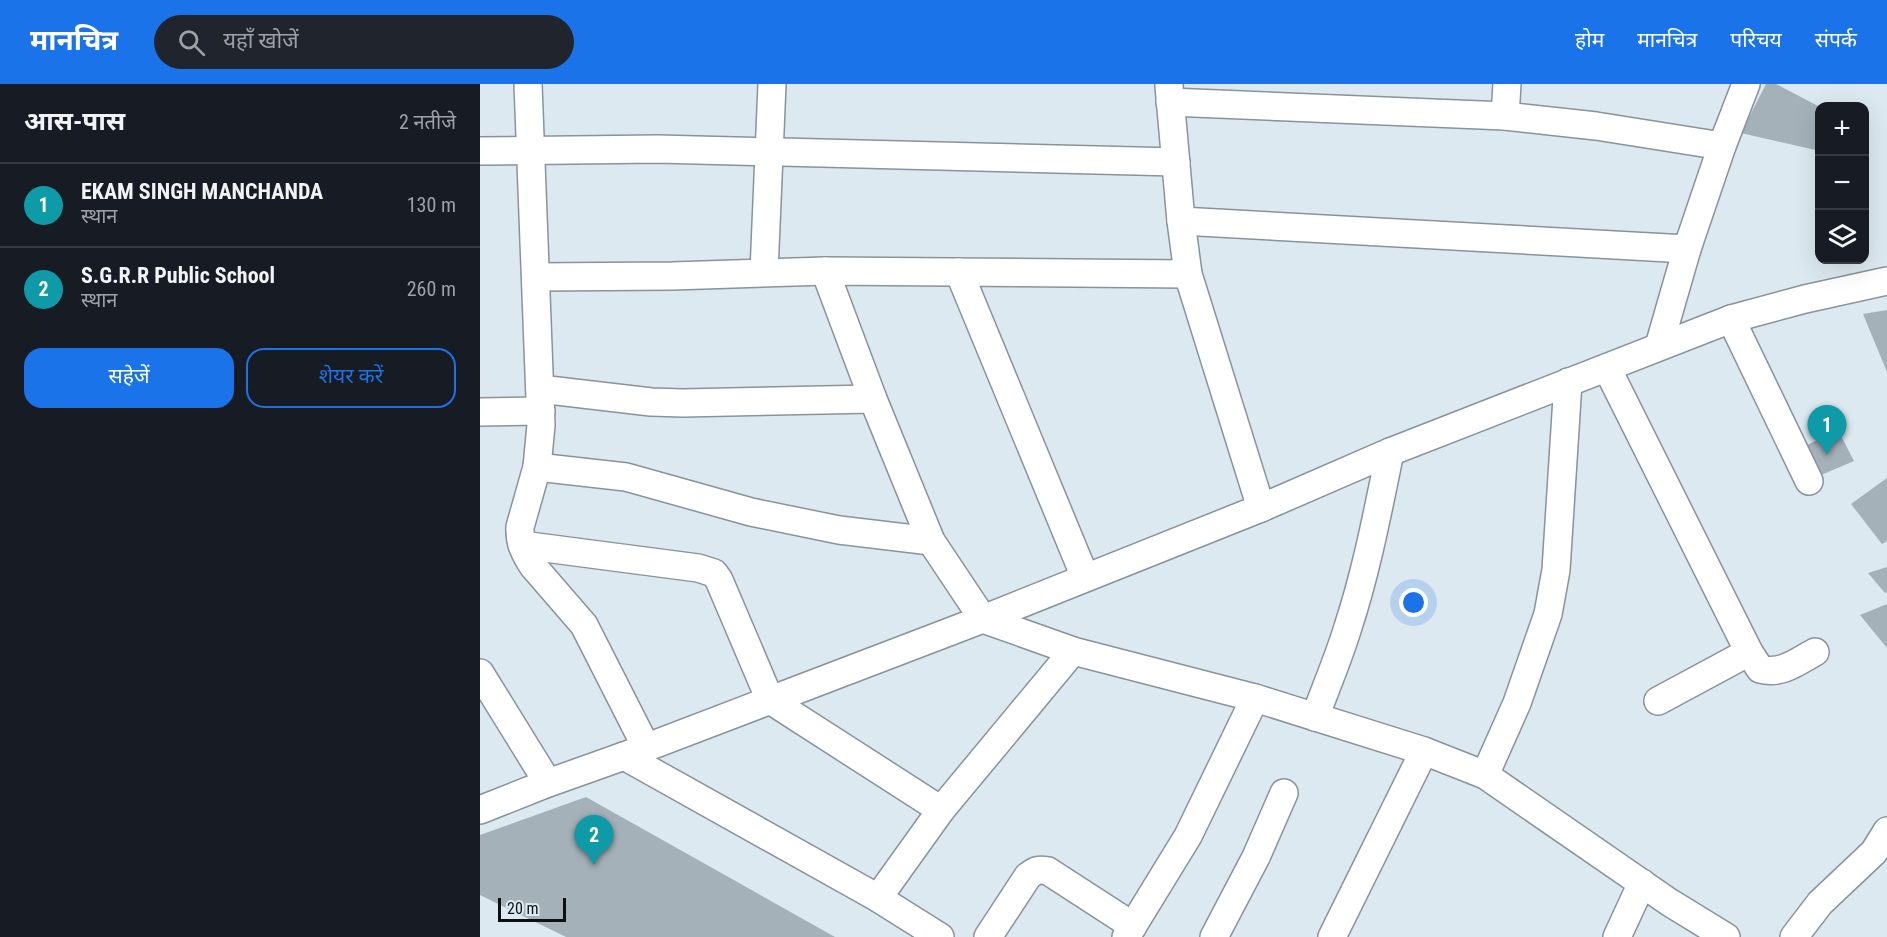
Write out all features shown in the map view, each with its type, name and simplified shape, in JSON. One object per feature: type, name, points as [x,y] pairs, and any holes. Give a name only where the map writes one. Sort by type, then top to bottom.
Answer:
[{"type":"street","points":[[528,84],[542,425],[537,467],[520,527],[519,535],[522,545],[533,566],[584,625],[635,752],[940,937]]},
{"type":"street","points":[[764,272],[772,84]]},
{"type":"street","points":[[1505,116],[1507,84]]},
{"type":"street","points":[[1659,346],[1687,249],[1746,84]]},
{"type":"street","points":[[1261,508],[1188,274],[1169,93],[1505,116],[1596,126],[1722,146]]},
{"type":"street","points":[[480,150],[658,149],[1176,162]]},
{"type":"street","points":[[1181,221],[1687,249]]},
{"type":"street","points":[[537,277],[672,276],[825,271],[1188,274]]},
{"type":"street","points":[[825,271],[873,399],[931,541],[983,619],[1073,651],[1255,698],[1424,751],[1485,775],[1642,884],[1726,937]]},
{"type":"street","points":[[959,272],[1085,577]]},
{"type":"street","points":[[480,810],[983,619],[1261,508],[1390,452],[1659,346],[1731,319],[1805,299],[1887,281]]},
{"type":"street","points":[[1731,319],[1809,481]]},
{"type":"street","points":[[1607,368],[1749,652],[1760,669],[1770,672],[1781,670],[1815,652]]},
{"type":"street","points":[[1485,775],[1517,703],[1548,614],[1556,570],[1568,382]]},
{"type":"street","points":[[480,412],[540,400],[683,403],[873,399]]},
{"type":"street","points":[[1315,717],[1351,619],[1372,541],[1390,452]]},
{"type":"street","points":[[537,467],[626,477],[751,512],[839,530],[931,541]]},
{"type":"street","points":[[522,545],[698,567],[714,573],[770,700],[941,810]]},
{"type":"street","points":[[878,898],[941,810],[1073,651]]},
{"type":"street","points":[[1658,701],[1749,652]]},
{"type":"street","points":[[480,673],[548,783]]},
{"type":"street","points":[[988,937],[1028,876],[1040,869],[1048,871],[1129,932],[1188,836],[1255,698]]},
{"type":"street","points":[[1332,937],[1424,751]]},
{"type":"street","points":[[1214,937],[1256,857],[1284,793]]},
{"type":"street","points":[[1794,937],[1820,903],[1874,852],[1887,831]]},
{"type":"street","points":[[1617,937],[1642,884]]},
{"type":"building","points":[[1766,84],[1776,84],[1815,104],[1815,150],[1741,133]]},
{"type":"building","points":[[1887,310],[1887,372],[1863,314]]},
{"type":"building","points":[[1838,430],[1854,461],[1814,478],[1799,449]]},
{"type":"building","points":[[1887,478],[1887,541],[1882,544],[1851,504]]},
{"type":"building","points":[[1887,567],[1887,592],[1885,593],[1868,573]]},
{"type":"building","points":[[1887,604],[1887,648],[1860,615]]},
{"type":"building","points":[[586,797],[835,937],[566,937],[480,895],[480,835]]},
{"type":"place","name":"EKAM SINGH MANCHANDA","points":[[1827,455]]},
{"type":"place","name":"S.G.R.R Public School","points":[[594,865]]}]
